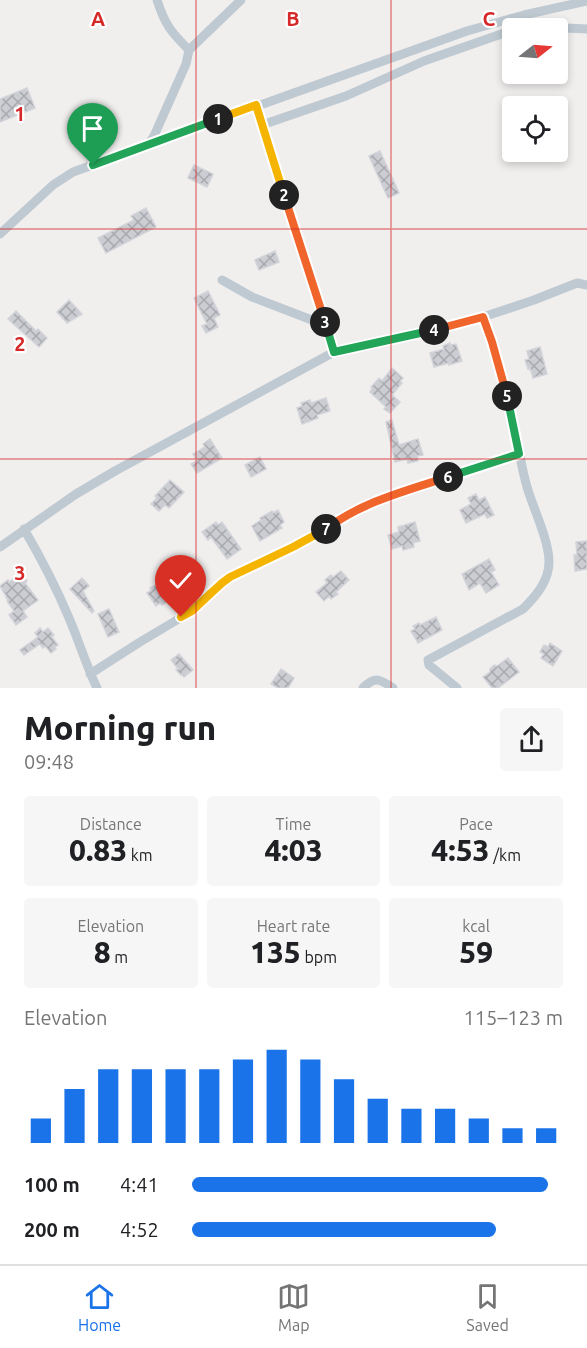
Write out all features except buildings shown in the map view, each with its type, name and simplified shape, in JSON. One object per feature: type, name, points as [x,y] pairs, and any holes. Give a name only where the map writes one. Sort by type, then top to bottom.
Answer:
[{"type":"street","points":[[157,0],[164,20],[174,36],[189,50]]},
{"type":"street","points":[[148,144],[160,124],[186,64],[189,50],[241,0]]},
{"type":"street","points":[[0,234],[53,185],[73,172],[467,31],[587,1]]},
{"type":"street","points":[[568,28],[586,29],[587,18]]},
{"type":"street","points":[[262,125],[346,96],[424,61],[502,34]]},
{"type":"street","points":[[256,105],[334,352]]},
{"type":"street","points":[[222,280],[252,297],[316,322],[328,331]]},
{"type":"street","points":[[0,547],[76,494],[115,471],[334,352],[483,317],[534,300],[577,282],[587,285]]},
{"type":"street","points":[[457,688],[429,665],[428,660],[524,609],[543,585],[549,562],[527,488],[506,391],[483,317]]},
{"type":"street","points":[[90,674],[192,611],[230,577],[293,547],[363,506],[519,454]]},
{"type":"street","points":[[24,530],[45,566],[69,617],[97,688]]},
{"type":"street","points":[[363,688],[369,682],[377,680],[393,688]]},
{"type":"route","points":[[93,165],[256,105],[334,352],[483,317],[506,391],[516,436],[519,454],[363,506],[293,547],[230,577],[192,611],[181,617]]}]
